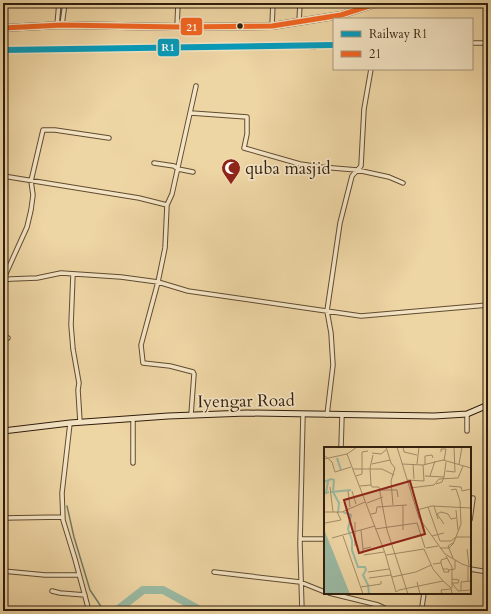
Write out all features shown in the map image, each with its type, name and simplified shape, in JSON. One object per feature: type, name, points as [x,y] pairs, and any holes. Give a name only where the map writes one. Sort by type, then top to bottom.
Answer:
[{"type":"main road","points":[[3,28],[59,25],[177,27],[272,26],[341,14],[378,3]]},
{"type":"main road","name":"Iyengar Road","points":[[3,431],[80,422],[247,413],[434,416],[467,414],[488,404]]},
{"type":"street","points":[[59,25],[60,3]]},
{"type":"street","points":[[59,25],[64,3]]},
{"type":"street","points":[[177,27],[178,3]]},
{"type":"street","points":[[272,26],[273,3]]},
{"type":"street","points":[[299,22],[300,3]]},
{"type":"street","points":[[473,42],[488,43]]},
{"type":"street","points":[[327,414],[332,365],[331,333],[327,311],[340,223],[352,176],[361,166],[364,109],[371,70]]},
{"type":"street","points":[[191,415],[193,372],[170,366],[143,363],[141,345],[158,282],[165,248],[167,205],[172,194],[196,86]]},
{"type":"street","points":[[191,113],[247,117],[247,134],[244,148],[300,164],[321,168],[357,170],[389,177],[403,183]]},
{"type":"street","points":[[3,280],[27,227],[33,195],[31,181],[43,130],[55,130],[109,138]]},
{"type":"street","points":[[154,163],[174,166],[178,169],[193,172]]},
{"type":"street","points":[[3,176],[139,198],[167,205]]},
{"type":"street","points":[[3,280],[37,278],[61,273],[121,277],[158,282],[188,291],[361,316],[488,305]]},
{"type":"street","points":[[73,274],[71,326],[73,349],[80,383],[78,390],[80,422]]},
{"type":"street","points":[[3,336],[8,338]]},
{"type":"street","points":[[302,611],[300,539],[303,414]]},
{"type":"street","points":[[467,414],[467,431]]},
{"type":"street","points":[[340,447],[342,415]]},
{"type":"street","points":[[133,419],[133,463]]},
{"type":"street","points":[[70,423],[62,493],[62,517],[80,575],[89,611]]},
{"type":"street","points":[[471,513],[473,498]]},
{"type":"street","points":[[3,518],[62,517]]},
{"type":"street","points":[[300,539],[324,539]]},
{"type":"street","points":[[471,569],[488,572]]},
{"type":"street","points":[[3,571],[45,575],[80,575]]},
{"type":"street","points":[[214,572],[300,582],[324,592]]},
{"type":"street","points":[[52,591],[85,595]]},
{"type":"street","points":[[333,594],[378,605],[390,611]]},
{"type":"street","points":[[422,608],[424,594]]},
{"type":"waterway","points":[[67,506],[74,537],[90,590],[104,611]]},
{"type":"waterway","points":[[116,611],[143,590],[163,590],[202,611]]},
{"type":"railway","points":[[3,53],[199,49],[316,49]]},
{"type":"rail line","name":"R1","points":[[3,50],[333,45]]},
{"type":"transit line","name":"21","points":[[3,28],[62,25],[177,27],[272,26],[341,15],[378,3]]},
{"type":"place","name":"quba masjid","points":[[231,185]]}]
